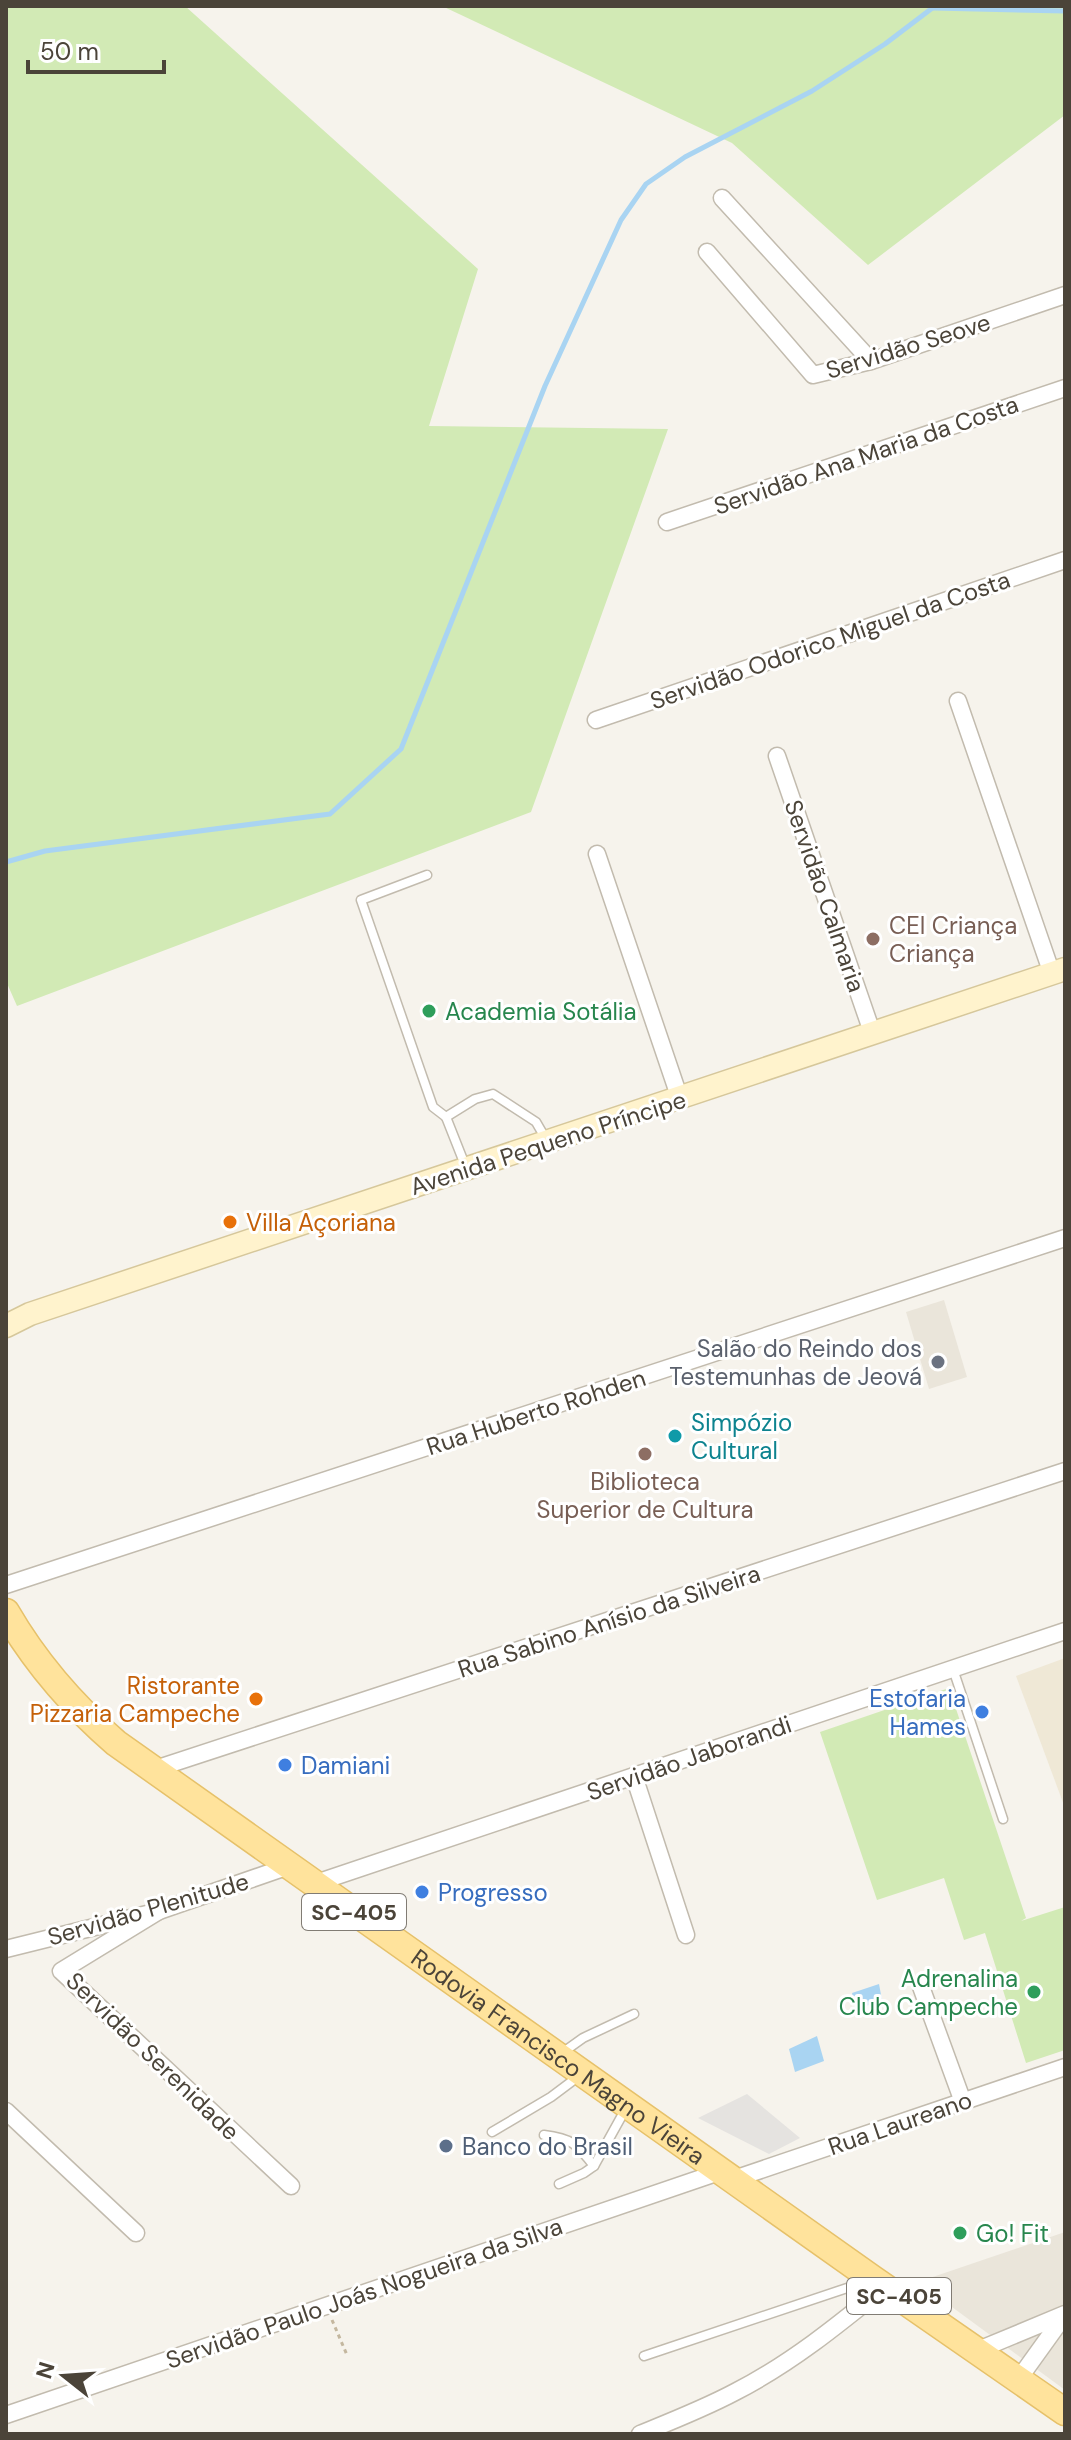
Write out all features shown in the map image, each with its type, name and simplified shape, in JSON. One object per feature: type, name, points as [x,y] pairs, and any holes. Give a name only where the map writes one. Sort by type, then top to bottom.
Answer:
[{"type":"main road","name":"Avenida Pequeno Príncipe","points":[[6,1319],[30,1314],[467,1171],[548,1141],[1059,972]]},
{"type":"main road","name":"Avenida Pequeno Príncipe","points":[[6,1326],[30,1314]]},
{"type":"main road","name":"Rodovia Francisco Magno Vieira","points":[[6,1612],[31,1651],[70,1699],[107,1736],[152,1770],[1065,2412]]},
{"type":"street","points":[[722,198],[871,361]]},
{"type":"street","name":"Servidão Seove","points":[[707,252],[813,375],[871,361],[1065,295]]},
{"type":"street","name":"Servidão Ana Maria da Costa","points":[[667,522],[1065,388]]},
{"type":"street","name":"Servidão Odorico Miguel da Costa","points":[[596,720],[1065,560]]},
{"type":"street","points":[[958,701],[1059,972]]},
{"type":"street","name":"Servidão Calmaria","points":[[777,756],[873,1035]]},
{"type":"street","points":[[597,854],[680,1099]]},
{"type":"street","name":"Rua Huberto Rohden","points":[[6,1585],[1065,1238]]},
{"type":"street","name":"Rua Sabino Anísio da Silveira","points":[[152,1770],[1065,1471]]},
{"type":"street","name":"Servidão Jaborandi","points":[[313,1884],[1065,1631]]},
{"type":"street","points":[[634,1776],[686,1935]]},
{"type":"street","name":"Servidão Plenitude","points":[[6,1949],[159,1911],[289,1866]]},
{"type":"street","name":"Servidão Serenidade","points":[[159,1911],[61,1971],[291,2186]]},
{"type":"street","points":[[920,1984],[963,2102]]},
{"type":"street","name":"Rua Laureano","points":[[728,2175],[1065,2067]]},
{"type":"street","points":[[6,2111],[136,2233]]},
{"type":"street","name":"Servidão Paulo Joás Nogueira da Silva","points":[[6,2415],[326,2306],[728,2175]]},
{"type":"street","points":[[640,2434],[735,2392],[771,2372],[826,2334],[879,2283]]},
{"type":"street","points":[[976,2351],[1065,2315]]},
{"type":"street","points":[[1018,2380],[1065,2315]]},
{"type":"lane","points":[[427,875],[361,900],[433,1107],[446,1117],[467,1171]]},
{"type":"lane","points":[[446,1117],[475,1099],[493,1094],[536,1122],[548,1141]]},
{"type":"lane","points":[[953,1669],[1003,1819]]},
{"type":"lane","points":[[558,2055],[583,2038],[634,2014]]},
{"type":"lane","points":[[492,2132],[551,2097],[582,2073]]},
{"type":"lane","points":[[559,2184],[594,2166],[628,2105]]},
{"type":"lane","points":[[544,2135],[564,2137],[573,2142],[594,2166]]},
{"type":"lane","points":[[644,2356],[879,2283]]},
{"type":"path","points":[[326,2306],[347,2355]]},
{"type":"shaded area","name":"Salão do Reindo dos Testemunhas de Jeová","points":[[944,1300],[967,1377],[929,1389],[906,1312]]},
{"type":"shaded area","points":[[1065,1658],[1065,1808],[1016,1676]]},
{"type":"shaded area","points":[[747,2094],[800,2138],[769,2154],[698,2118]]},
{"type":"shaded area","points":[[1065,2232],[1065,2390],[918,2282]]},
{"type":"green space","points":[[6,6],[185,6],[478,269],[429,426],[668,429],[531,812],[17,1006],[6,981]]},
{"type":"green space","points":[[442,6],[1065,6],[1065,115],[868,265],[732,143]]},
{"type":"green space","points":[[949,1688],[1026,1918],[1021,1921],[1065,1907],[1065,2050],[1026,2063],[985,1933],[964,1940],[944,1878],[877,1900],[820,1732]]},
{"type":"water","points":[[879,1984],[882,2000],[856,2010],[852,1993]]},
{"type":"water","points":[[817,2036],[824,2061],[795,2072],[789,2049]]},
{"type":"waterway","points":[[6,862],[45,851],[330,814],[401,749],[545,386],[621,220],[646,184],[685,157],[812,91],[885,44],[935,6]]},
{"type":"waterway","points":[[933,8],[1065,11]]},
{"type":"place","name":"CEI Criança Criança","points":[[873,939]]},
{"type":"place","name":"Academia Sotália","points":[[429,1011]]},
{"type":"place","name":"Villa Açoriana","points":[[230,1222]]},
{"type":"place","name":"Salão do Reindo dos Testemunhas de Jeová","points":[[938,1362]]},
{"type":"place","name":"Simpózio Cultural","points":[[675,1436]]},
{"type":"place","name":"Biblioteca Superior de Cultura","points":[[645,1454]]},
{"type":"place","name":"Ristorante Pizzaria Campeche","points":[[256,1699]]},
{"type":"place","name":"Estofaria Hames","points":[[982,1712]]},
{"type":"place","name":"Damiani","points":[[285,1765]]},
{"type":"place","name":"Progresso","points":[[422,1892]]},
{"type":"place","name":"Adrenalina Club Campeche","points":[[1034,1992]]},
{"type":"place","name":"Banco do Brasil","points":[[446,2146]]},
{"type":"place","name":"Go! Fit","points":[[960,2233]]}]
